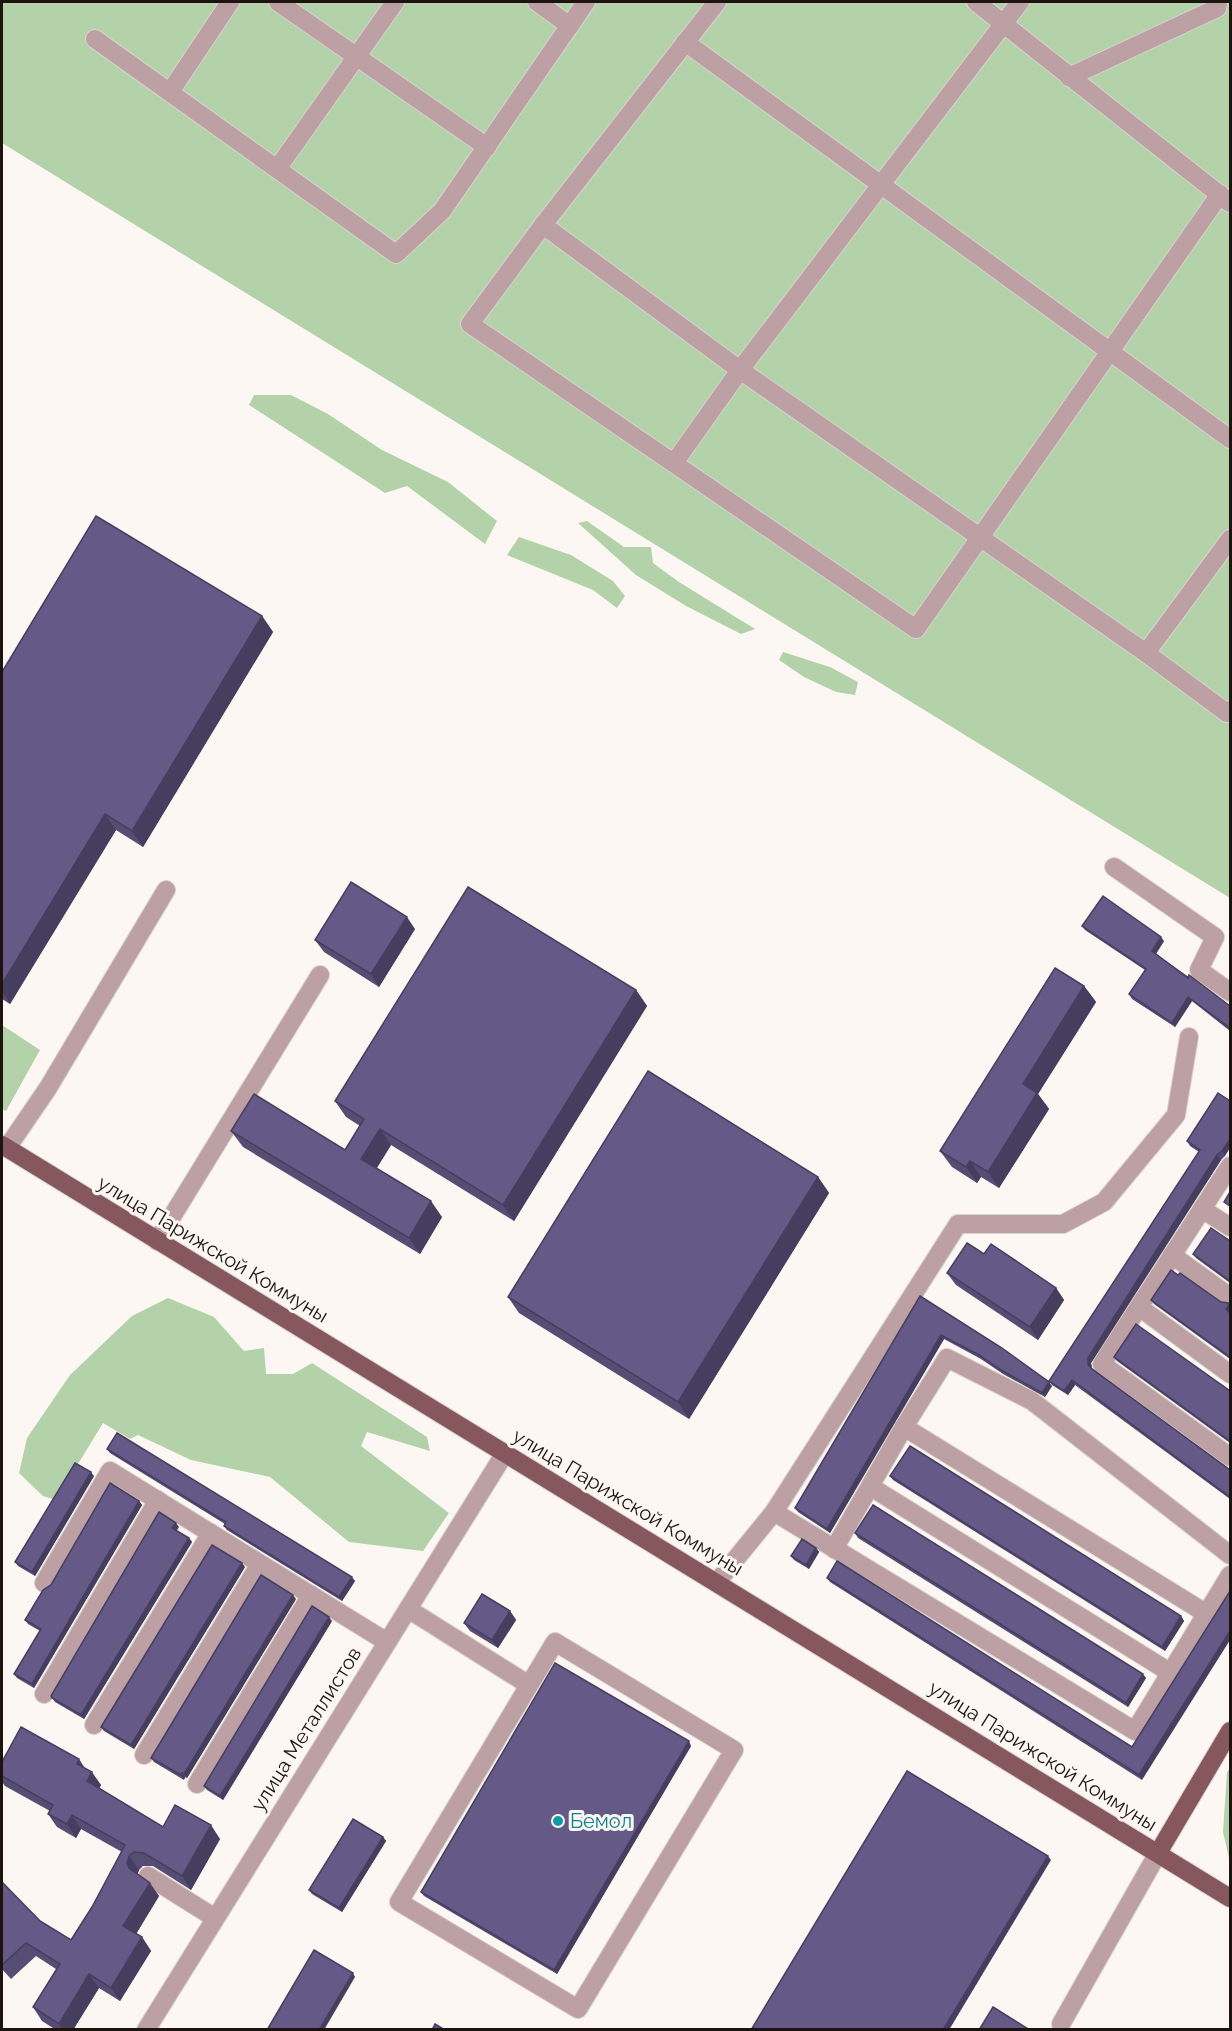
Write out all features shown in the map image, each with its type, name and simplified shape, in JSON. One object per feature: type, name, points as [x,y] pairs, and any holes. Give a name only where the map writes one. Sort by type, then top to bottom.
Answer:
[{"type":"main road","name":"улица Парижской Коммуны","points":[[4,1147],[1230,1898]]},
{"type":"main road","points":[[1158,1853],[1230,1731]]},
{"type":"street","points":[[170,92],[230,2]]},
{"type":"street","points":[[278,2],[487,147]]},
{"type":"street","points":[[278,169],[394,2]]},
{"type":"street","points":[[537,2],[570,26]]},
{"type":"street","points":[[95,39],[396,254],[442,211],[586,2]]},
{"type":"street","points":[[717,2],[543,225],[470,324],[916,629],[1110,352],[1225,199],[976,2]]},
{"type":"street","points":[[674,463],[740,370],[1020,2]]},
{"type":"street","points":[[1069,76],[1217,8],[1218,2]]},
{"type":"street","points":[[685,42],[1230,439]]},
{"type":"street","points":[[543,225],[740,370],[1146,653],[1227,713],[1230,710]]},
{"type":"street","points":[[1146,653],[1230,539]]},
{"type":"street","points":[[1114,867],[1215,937],[1199,970],[1230,992]]},
{"type":"street","points":[[4,1147],[48,1088],[166,890]]},
{"type":"street","points":[[157,1241],[320,975]]},
{"type":"street","points":[[717,1582],[774,1512],[958,1224],[1064,1224],[1104,1202],[1176,1115],[1189,1037]]},
{"type":"street","points":[[1230,1166],[1102,1364],[1230,1456]]},
{"type":"street","points":[[1202,1209],[1230,1227]]},
{"type":"street","points":[[1173,1255],[1230,1297]]},
{"type":"street","points":[[1139,1306],[1230,1374]]},
{"type":"street","points":[[834,1549],[904,1426],[947,1358],[1032,1401],[1230,1555]]},
{"type":"street","points":[[904,1426],[1207,1614]]},
{"type":"street","name":"улица Металлистов","points":[[146,2030],[505,1453]]},
{"type":"street","points":[[44,1582],[110,1470],[387,1642]]},
{"type":"street","points":[[871,1486],[1171,1673]]},
{"type":"street","points":[[44,1694],[158,1500]]},
{"type":"street","points":[[774,1512],[1135,1731],[1230,1575]]},
{"type":"street","points":[[94,1725],[211,1533]]},
{"type":"street","points":[[144,1755],[260,1564]]},
{"type":"street","points":[[197,1784],[311,1595]]},
{"type":"street","points":[[408,1609],[529,1684]]},
{"type":"street","points":[[555,1642],[734,1749],[578,2009],[399,1902],[529,1684],[555,1642]]},
{"type":"street","points":[[1061,2025],[1158,1853]]},
{"type":"street","points":[[148,1876],[216,1918]]},
{"type":"green space","points":[[2,2],[1230,2],[1230,898],[2,143]]},
{"type":"green space","points":[[254,395],[291,395],[328,414],[382,450],[448,482],[497,521],[485,544],[407,486],[385,493],[249,405]]},
{"type":"green space","points":[[587,521],[624,547],[651,547],[653,563],[679,582],[755,629],[741,634],[686,606],[636,575],[578,523]]},
{"type":"green space","points":[[519,537],[571,555],[613,581],[625,596],[617,608],[593,590],[507,555]]},
{"type":"green space","points":[[783,652],[830,667],[858,682],[855,695],[836,692],[804,677],[779,660]]},
{"type":"green space","points":[[2,1025],[40,1050],[6,1111],[2,1109]]},
{"type":"green space","points":[[168,1298],[214,1317],[244,1351],[264,1348],[266,1374],[293,1374],[312,1363],[427,1437],[430,1451],[367,1432],[361,1446],[449,1513],[423,1551],[349,1542],[270,1477],[191,1460],[138,1435],[130,1439],[103,1423],[56,1500],[43,1496],[19,1473],[27,1438],[70,1375],[132,1316]]},
{"type":"green space","points":[[1230,1768],[1230,1862],[1223,1832],[1227,1772]]},
{"type":"building","points":[[96,516],[262,616],[132,831],[105,814],[2,984],[2,672]]},
{"type":"building","points":[[351,882],[407,917],[371,974],[315,940]]},
{"type":"building","points":[[468,887],[636,990],[503,1205],[380,1129],[361,1159],[431,1201],[409,1238],[231,1131],[254,1094],[345,1150],[364,1119],[335,1101]]},
{"type":"building","points":[[1103,896],[1161,937],[1152,951],[1230,1006],[1230,1028],[1188,997],[1172,1023],[1129,994],[1146,969],[1082,926]]},
{"type":"building","points":[[1055,968],[1084,986],[1023,1084],[1037,1093],[988,1172],[970,1161],[966,1167],[940,1151]]},
{"type":"building","points":[[648,1071],[818,1177],[678,1402],[508,1297]]},
{"type":"building","points":[[1218,1093],[1230,1101],[1230,1139],[1217,1155],[1088,1358],[1088,1364],[1230,1470],[1230,1497],[1072,1380],[1064,1391],[1049,1381],[1200,1150],[1187,1141]]},
{"type":"building","points":[[1230,1192],[1230,1206],[1224,1202]]},
{"type":"building","points":[[1211,1228],[1230,1241],[1230,1281],[1193,1254]]},
{"type":"building","points":[[967,1243],[984,1254],[991,1244],[1056,1288],[1030,1327],[947,1273]]},
{"type":"building","points":[[1171,1270],[1178,1275],[1180,1273],[1221,1302],[1230,1303],[1226,1309],[1230,1313],[1230,1357],[1151,1300]]},
{"type":"building","points":[[920,1296],[1002,1348],[1049,1382],[1042,1393],[941,1335],[827,1529],[795,1508]]},
{"type":"building","points":[[1136,1324],[1230,1391],[1230,1441],[1114,1357]]},
{"type":"building","points":[[117,1433],[352,1577],[339,1597],[224,1526],[226,1522],[107,1449]]},
{"type":"building","points":[[910,1446],[1181,1616],[1162,1647],[890,1476]]},
{"type":"building","points":[[75,1463],[91,1472],[32,1572],[15,1562]]},
{"type":"building","points":[[110,1483],[139,1501],[32,1684],[14,1674],[41,1629],[25,1620],[43,1590],[51,1585]]},
{"type":"building","points":[[873,1505],[1143,1674],[1126,1703],[855,1533]]},
{"type":"building","points":[[159,1512],[176,1523],[172,1528],[189,1538],[81,1715],[51,1696]]},
{"type":"building","points":[[802,1539],[816,1548],[806,1565],[791,1556]]},
{"type":"building","points":[[212,1545],[242,1563],[131,1745],[101,1727]]},
{"type":"building","points":[[837,1561],[1132,1747],[1230,1591],[1230,1631],[1139,1775],[827,1578]]},
{"type":"building","points":[[261,1575],[293,1595],[184,1774],[181,1775],[151,1758]]},
{"type":"building","points":[[482,1594],[510,1611],[492,1640],[464,1623]]},
{"type":"building","points":[[312,1606],[329,1617],[220,1796],[204,1786]]},
{"type":"building","name":"Бемол","points":[[555,1663],[689,1741],[554,1970],[421,1892]]},
{"type":"building","points":[[21,1727],[79,1759],[77,1764],[92,1772],[87,1781],[163,1827],[175,1805],[211,1825],[182,1876],[144,1853],[134,1852],[129,1856],[127,1863],[129,1868],[150,1883],[123,1926],[142,1937],[111,1988],[89,1974],[59,2024],[33,2007],[60,1964],[26,1943],[2,1965],[2,1885],[3,1883],[40,1921],[71,1940],[92,1907],[125,1845],[72,1815],[67,1824],[48,1814],[53,1805],[2,1776],[2,1762]]},
{"type":"building","points":[[907,1771],[1048,1856],[943,2030],[751,2030]]},
{"type":"building","points":[[353,1819],[383,1837],[339,1908],[309,1890]]},
{"type":"building","points":[[314,1950],[353,1973],[319,2030],[267,2030]]},
{"type":"building","points":[[993,2007],[1030,2030],[979,2030]]},
{"type":"building","points":[[435,2024],[445,2030],[432,2030]]},
{"type":"place","name":"Бемол","points":[[558,1821]]}]
